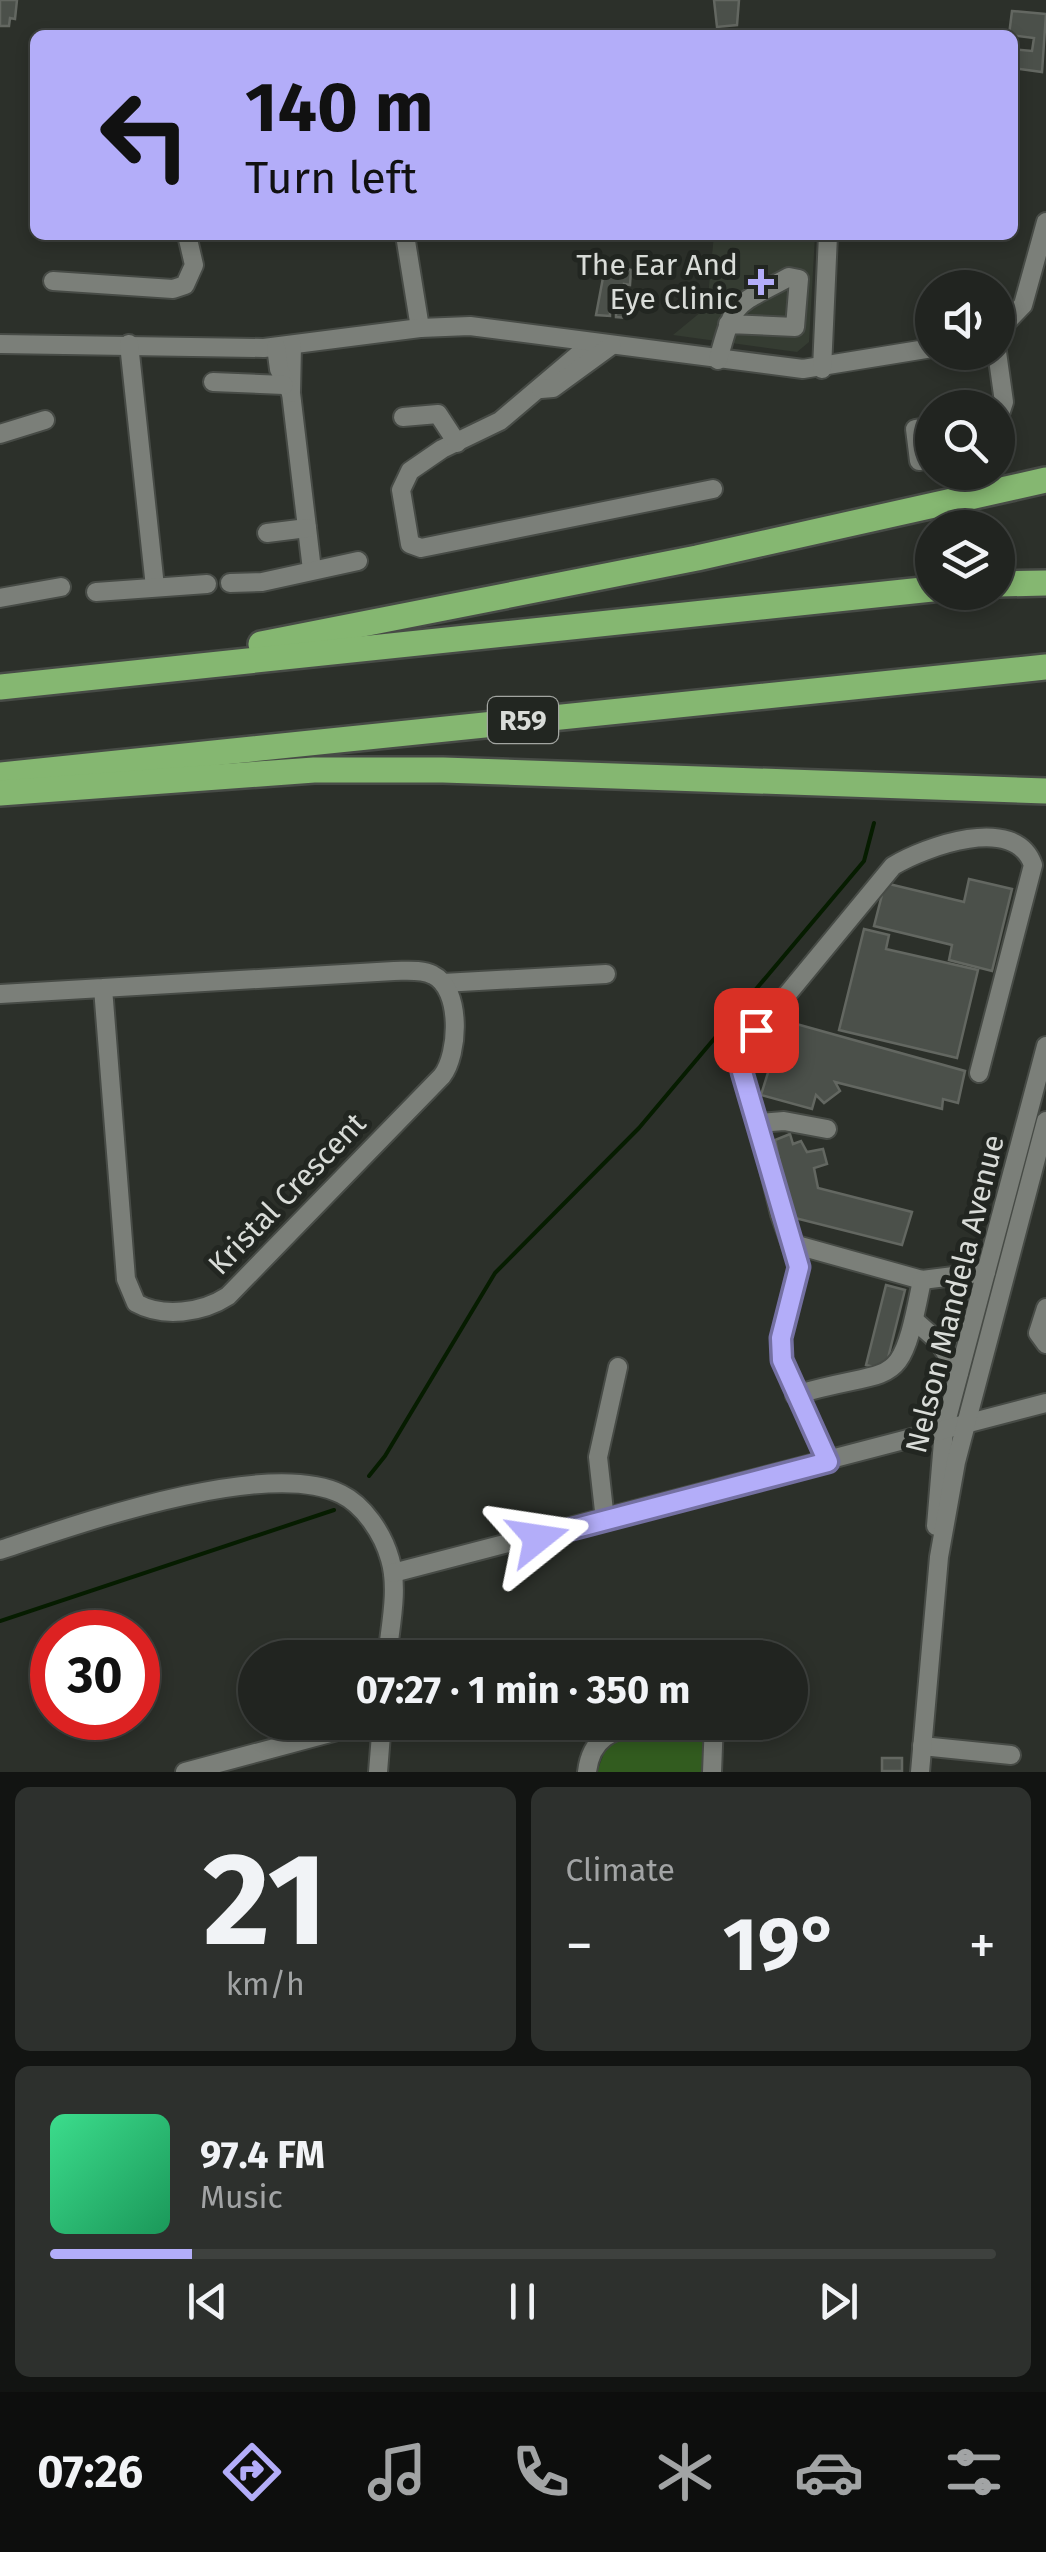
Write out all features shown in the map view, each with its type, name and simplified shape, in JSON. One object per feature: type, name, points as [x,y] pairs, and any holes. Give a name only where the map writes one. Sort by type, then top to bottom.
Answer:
[{"type":"highway","points":[[170,668],[246,647],[697,558],[1046,480]]},
{"type":"highway","points":[[1015,584],[1046,583]]},
{"type":"highway","points":[[0,687],[915,592]]},
{"type":"highway","name":"R59","points":[[0,775],[1046,667]]},
{"type":"highway","points":[[0,794],[314,770],[472,771],[1046,791]]},
{"type":"street","points":[[1015,313],[1022,305],[1046,222]]},
{"type":"street","points":[[53,281],[173,289],[185,284],[194,266],[188,240]]},
{"type":"street","points":[[407,240],[420,328]]},
{"type":"street","points":[[822,369],[828,240]]},
{"type":"street","points":[[718,360],[728,324]]},
{"type":"street","points":[[0,344],[284,346],[420,328],[488,327],[718,360],[822,369],[915,351]]},
{"type":"street","points":[[592,343],[490,427],[418,464],[404,480],[404,514],[413,546],[713,489]]},
{"type":"street","points":[[129,344],[155,587]]},
{"type":"street","points":[[541,388],[553,388],[612,345]]},
{"type":"street","points":[[284,346],[312,570]]},
{"type":"street","points":[[213,382],[288,389]]},
{"type":"street","points":[[404,417],[438,414],[457,443]]},
{"type":"street","points":[[0,434],[45,420]]},
{"type":"street","points":[[267,533],[307,528]]},
{"type":"street","points":[[230,583],[358,561]]},
{"type":"street","points":[[96,592],[207,584]]},
{"type":"street","points":[[0,598],[61,587]]},
{"type":"street","points":[[828,1462],[795,1395],[780,1345],[798,1272],[742,1072],[748,1042],[894,866],[924,848],[957,839],[1015,843],[1025,849],[1033,864],[979,1074]]},
{"type":"street","points":[[0,994],[394,971],[427,972],[443,983],[606,974]]},
{"type":"street","name":"Kristal Crescent","points":[[103,988],[126,1279],[136,1303],[166,1312],[208,1306],[238,1287],[442,1076],[451,1062],[454,1046],[449,994],[443,983]]},
{"type":"street","name":"Nelson Mandela Avenue","points":[[920,1772],[944,1430],[1046,1046]]},
{"type":"street","points":[[758,1123],[784,1121],[827,1129]]},
{"type":"street","name":"Nelson Mandela Avenue","points":[[938,1557],[965,1423],[1046,1121]]},
{"type":"street","points":[[792,1244],[922,1280],[986,1272]]},
{"type":"street","points":[[795,1395],[891,1371],[906,1353],[922,1280]]},
{"type":"street","points":[[1046,1308],[1038,1333],[1046,1344]]},
{"type":"street","points":[[914,1320],[938,1341],[959,1373]]},
{"type":"street","points":[[605,1520],[598,1457],[618,1367]]},
{"type":"street","points":[[393,1573],[1046,1403]]},
{"type":"street","points":[[0,1550],[155,1500],[298,1485],[348,1498],[385,1544],[393,1573],[388,1640]]},
{"type":"street","points":[[186,1772],[305,1740]]},
{"type":"street","points":[[378,1772],[381,1740]]},
{"type":"street","points":[[586,1772],[592,1746],[598,1740]]},
{"type":"street","points":[[712,1772],[713,1740]]},
{"type":"street","points":[[922,1746],[1010,1755]]},
{"type":"shaded area","name":"The Ear And Eye Clinic","points":[[714,240],[815,240],[809,342],[797,352],[673,335],[707,307]]},
{"type":"green space","points":[[623,1740],[705,1740],[704,1772],[597,1772],[607,1745]]},
{"type":"building","points":[[0,0],[17,0],[15,19],[10,18],[9,26],[0,26]]},
{"type":"building","points":[[714,0],[739,0],[737,25],[717,27]]},
{"type":"building","points":[[1012,11],[1046,14],[1042,72],[1018,69],[1018,50],[1032,51],[1034,38],[1018,36],[1018,30],[1010,30]]},
{"type":"building","points":[[611,264],[631,270],[630,285],[624,284],[623,295],[628,296],[627,318],[616,317],[616,310],[610,309],[610,316],[596,315],[605,267]]},
{"type":"building","points":[[969,879],[1012,889],[992,971],[949,960],[952,945],[874,926],[885,883],[964,902]]},
{"type":"building","points":[[864,929],[889,935],[886,949],[978,970],[957,1058],[839,1030]]},
{"type":"building","points":[[782,1020],[965,1071],[958,1103],[943,1099],[942,1109],[835,1082],[840,1091],[824,1103],[816,1095],[812,1109],[761,1095],[771,1063],[758,1055]]},
{"type":"building","points":[[790,1134],[793,1144],[801,1141],[807,1152],[823,1149],[827,1164],[814,1168],[818,1188],[912,1212],[902,1245],[791,1217],[775,1140]]},
{"type":"building","points":[[886,1285],[905,1290],[885,1370],[866,1365]]},
{"type":"building","points":[[882,1758],[902,1758],[902,1771],[882,1771]]},
{"type":"waterway","points":[[369,1476],[385,1456],[495,1273],[639,1128],[864,861],[874,823]]},
{"type":"waterway","points":[[0,1621],[334,1510]]},
{"type":"place","name":"The Ear And Eye Clinic","points":[[761,282]]},
{"type":"route","points":[[538,1538],[828,1462],[782,1360],[781,1338],[799,1267],[780,1214],[742,1072],[743,1053],[756,1030]]}]
